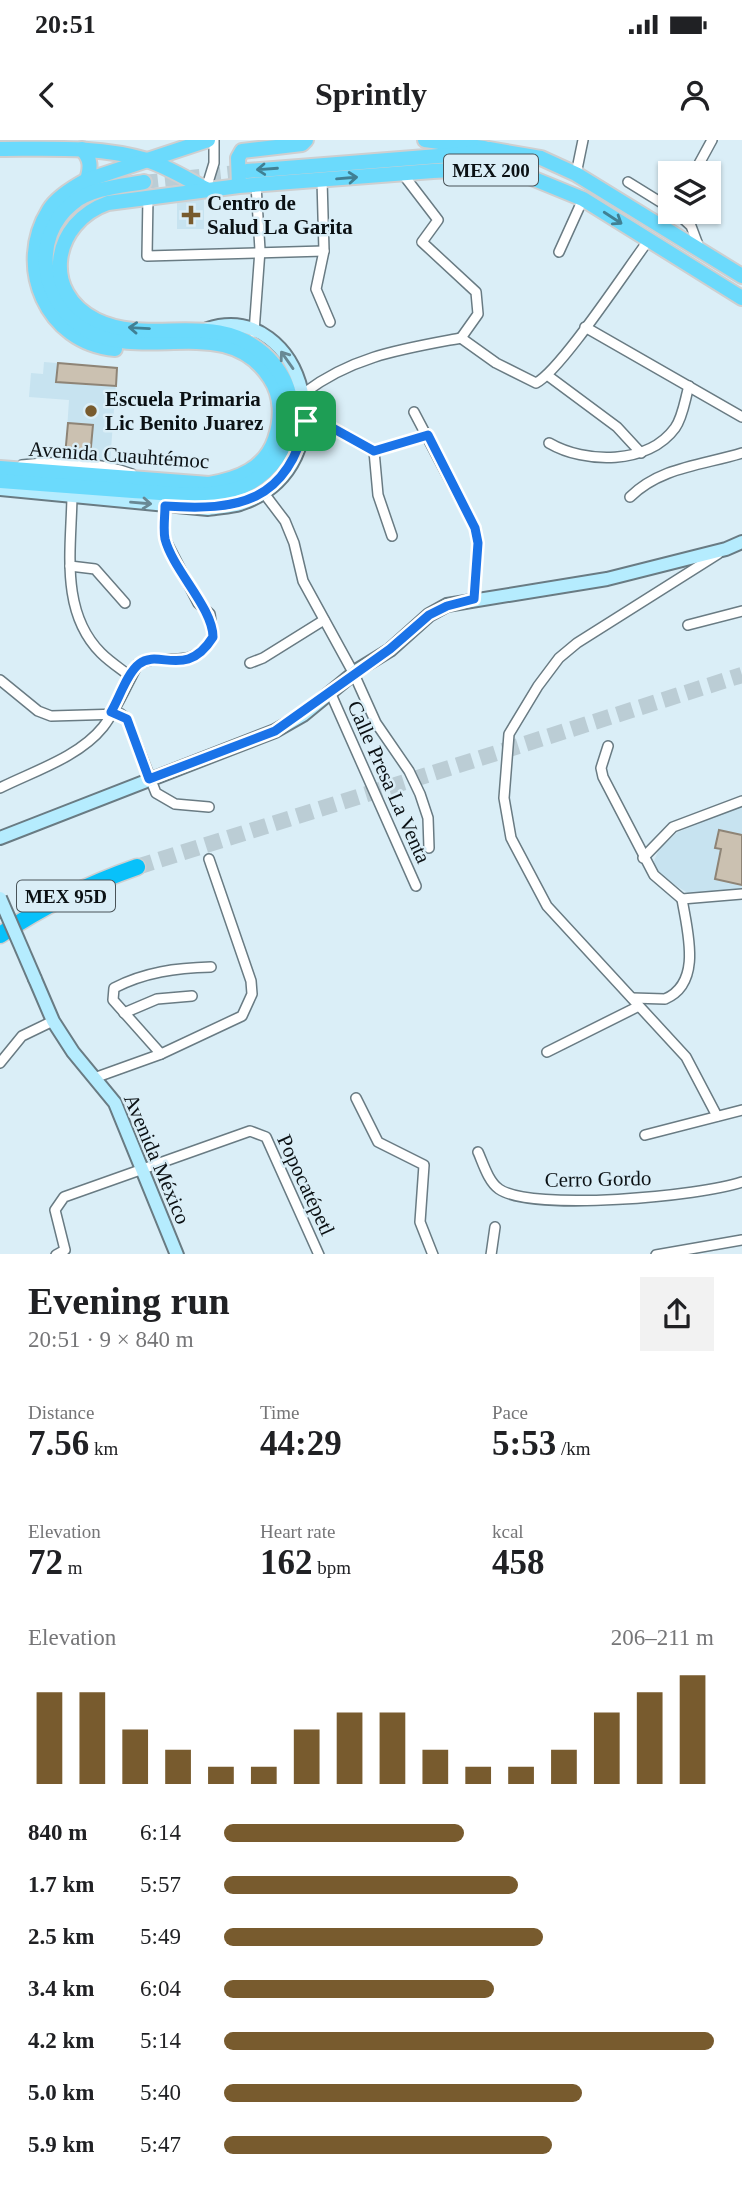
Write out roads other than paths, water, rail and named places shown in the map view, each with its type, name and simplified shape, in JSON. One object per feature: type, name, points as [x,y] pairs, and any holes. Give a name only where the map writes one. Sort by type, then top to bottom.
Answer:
[{"type":"highway","name":"MEX 95D","points":[[0,935],[32,913],[69,894],[137,867]]},
{"type":"main road","points":[[164,341],[133,351],[109,348],[87,342],[55,319],[45,303],[33,269],[34,242],[49,208],[71,189],[87,180],[208,140]]},
{"type":"main road","points":[[239,186],[238,158],[242,152],[302,144],[306,140]]},
{"type":"main road","points":[[425,140],[489,144]]},
{"type":"main road","name":"MEX 200","points":[[247,171],[464,154],[489,144],[525,153],[576,174],[742,276]]},
{"type":"main road","points":[[0,149],[82,149],[148,161],[206,189]]},
{"type":"main road","points":[[82,149],[88,157],[91,169],[87,180]]},
{"type":"main road","name":"MEX 200","points":[[206,189],[472,169],[522,174],[583,199],[742,298]]},
{"type":"main road","name":"Avenida Cuauhtémoc","points":[[1,472],[209,484],[231,480],[248,472],[262,461],[273,446],[280,413],[274,383],[264,368],[246,352],[204,341],[111,339],[89,331],[71,319],[57,302],[45,268],[52,230],[61,214],[75,201],[90,193],[144,182]]},
{"type":"main road","name":"Avenida Cuauhtémoc","points":[[1,472],[184,494],[210,494],[253,482],[269,469],[282,450],[289,432],[290,397],[285,380],[273,362],[251,343],[207,329],[113,326],[79,308],[68,294],[60,276],[60,254],[66,236],[77,221],[93,208],[148,196],[206,189]]},
{"type":"main road","name":"Avenida Cuauhtémoc","points":[[0,489],[208,509],[239,504],[263,492],[282,475],[293,458],[306,421],[304,393],[285,354],[254,332],[222,325],[207,329]]},
{"type":"main road","points":[[0,838],[275,731],[303,715],[390,649],[429,615],[447,606],[474,599],[607,579],[726,549],[742,542]]},
{"type":"main road","name":"Avenida México","points":[[0,898],[52,1021],[73,1052],[97,1077],[115,1102],[141,1172],[177,1254]]},
{"type":"street","points":[[206,189],[214,163],[214,140]]},
{"type":"street","points":[[576,174],[583,140]]},
{"type":"street","points":[[701,161],[712,140]]},
{"type":"street","points":[[304,393],[330,374],[358,361],[461,338],[478,314],[476,292],[424,245],[423,239],[437,217],[402,173]]},
{"type":"street","points":[[322,180],[324,251],[316,289],[330,322]]},
{"type":"street","points":[[628,182],[658,201]]},
{"type":"street","points":[[254,332],[260,250],[256,185]]},
{"type":"street","points":[[148,196],[147,256],[260,250],[324,251]]},
{"type":"street","points":[[559,252],[583,199]]},
{"type":"street","points":[[689,224],[701,251]]},
{"type":"street","points":[[461,338],[496,363],[536,383],[547,375],[585,327],[648,241]]},
{"type":"street","points":[[585,327],[742,417]]},
{"type":"street","points":[[547,375],[617,427],[641,453]]},
{"type":"street","points":[[549,443],[563,451],[589,457],[641,453],[666,438],[677,425],[689,387]]},
{"type":"street","points":[[414,412],[475,528],[478,543],[474,599]]},
{"type":"street","points":[[306,421],[320,421],[374,451],[428,435]]},
{"type":"street","points":[[374,451],[377,495],[392,536]]},
{"type":"street","points":[[630,498],[649,481],[670,472],[742,453]]},
{"type":"street","points":[[263,492],[285,521],[295,543],[303,581],[354,674],[376,723],[410,771],[428,818],[429,848]]},
{"type":"street","points":[[72,497],[70,566],[77,617],[101,653],[131,677]]},
{"type":"street","points":[[0,788],[96,736],[138,664],[147,660],[188,659],[198,655],[213,637],[209,614],[198,603],[165,539],[165,506]]},
{"type":"street","points":[[717,1116],[686,1057],[547,906],[518,855],[505,817],[509,734],[559,658],[577,643],[726,549]]},
{"type":"street","points":[[70,566],[95,569],[125,603]]},
{"type":"street","points":[[688,625],[742,611]]},
{"type":"street","points":[[250,663],[263,658],[324,620]]},
{"type":"street","points":[[0,680],[38,711],[51,716],[111,712],[127,719],[156,793],[176,804],[209,807]]},
{"type":"street","name":"Calle Presa La Venta","points":[[330,692],[416,886]]},
{"type":"street","points":[[547,1052],[635,1002],[665,999],[681,986],[688,971],[690,948],[682,899],[654,875],[603,777],[601,768],[608,746]]},
{"type":"street","points":[[643,858],[673,827],[742,801]]},
{"type":"street","points":[[97,1077],[160,1054],[242,1016],[252,994],[251,981],[234,925],[209,859]]},
{"type":"street","points":[[682,899],[742,894]]},
{"type":"street","points":[[160,1054],[113,1000],[112,992],[135,977],[184,968],[211,967]]},
{"type":"street","points":[[124,1013],[157,999],[192,996]]},
{"type":"street","points":[[0,1063],[22,1035],[52,1021]]},
{"type":"street","points":[[356,1098],[378,1142],[389,1150],[424,1165],[420,1222],[425,1242],[432,1254]]},
{"type":"street","points":[[645,1136],[742,1110]]},
{"type":"street","name":"Popocatépetl","points":[[141,1172],[250,1130],[258,1132],[266,1137],[318,1254]]},
{"type":"street","name":"Cerro Gordo","points":[[478,1152],[489,1178],[499,1189],[543,1200],[687,1194],[742,1182]]},
{"type":"street","points":[[58,1254],[65,1250],[55,1210],[57,1203],[141,1172]]},
{"type":"street","points":[[491,1254],[495,1227]]},
{"type":"street","points":[[662,1254],[742,1240]]},
{"type":"tunnel","points":[[144,182],[247,171]]},
{"type":"tunnel","points":[[137,867],[742,675]]},
{"type":"place","name":"Centro de Salud La Garita","points":[[191,215]]},
{"type":"place","name":"Escuela Primaria Lic Benito Juarez","points":[[91,411]]}]
